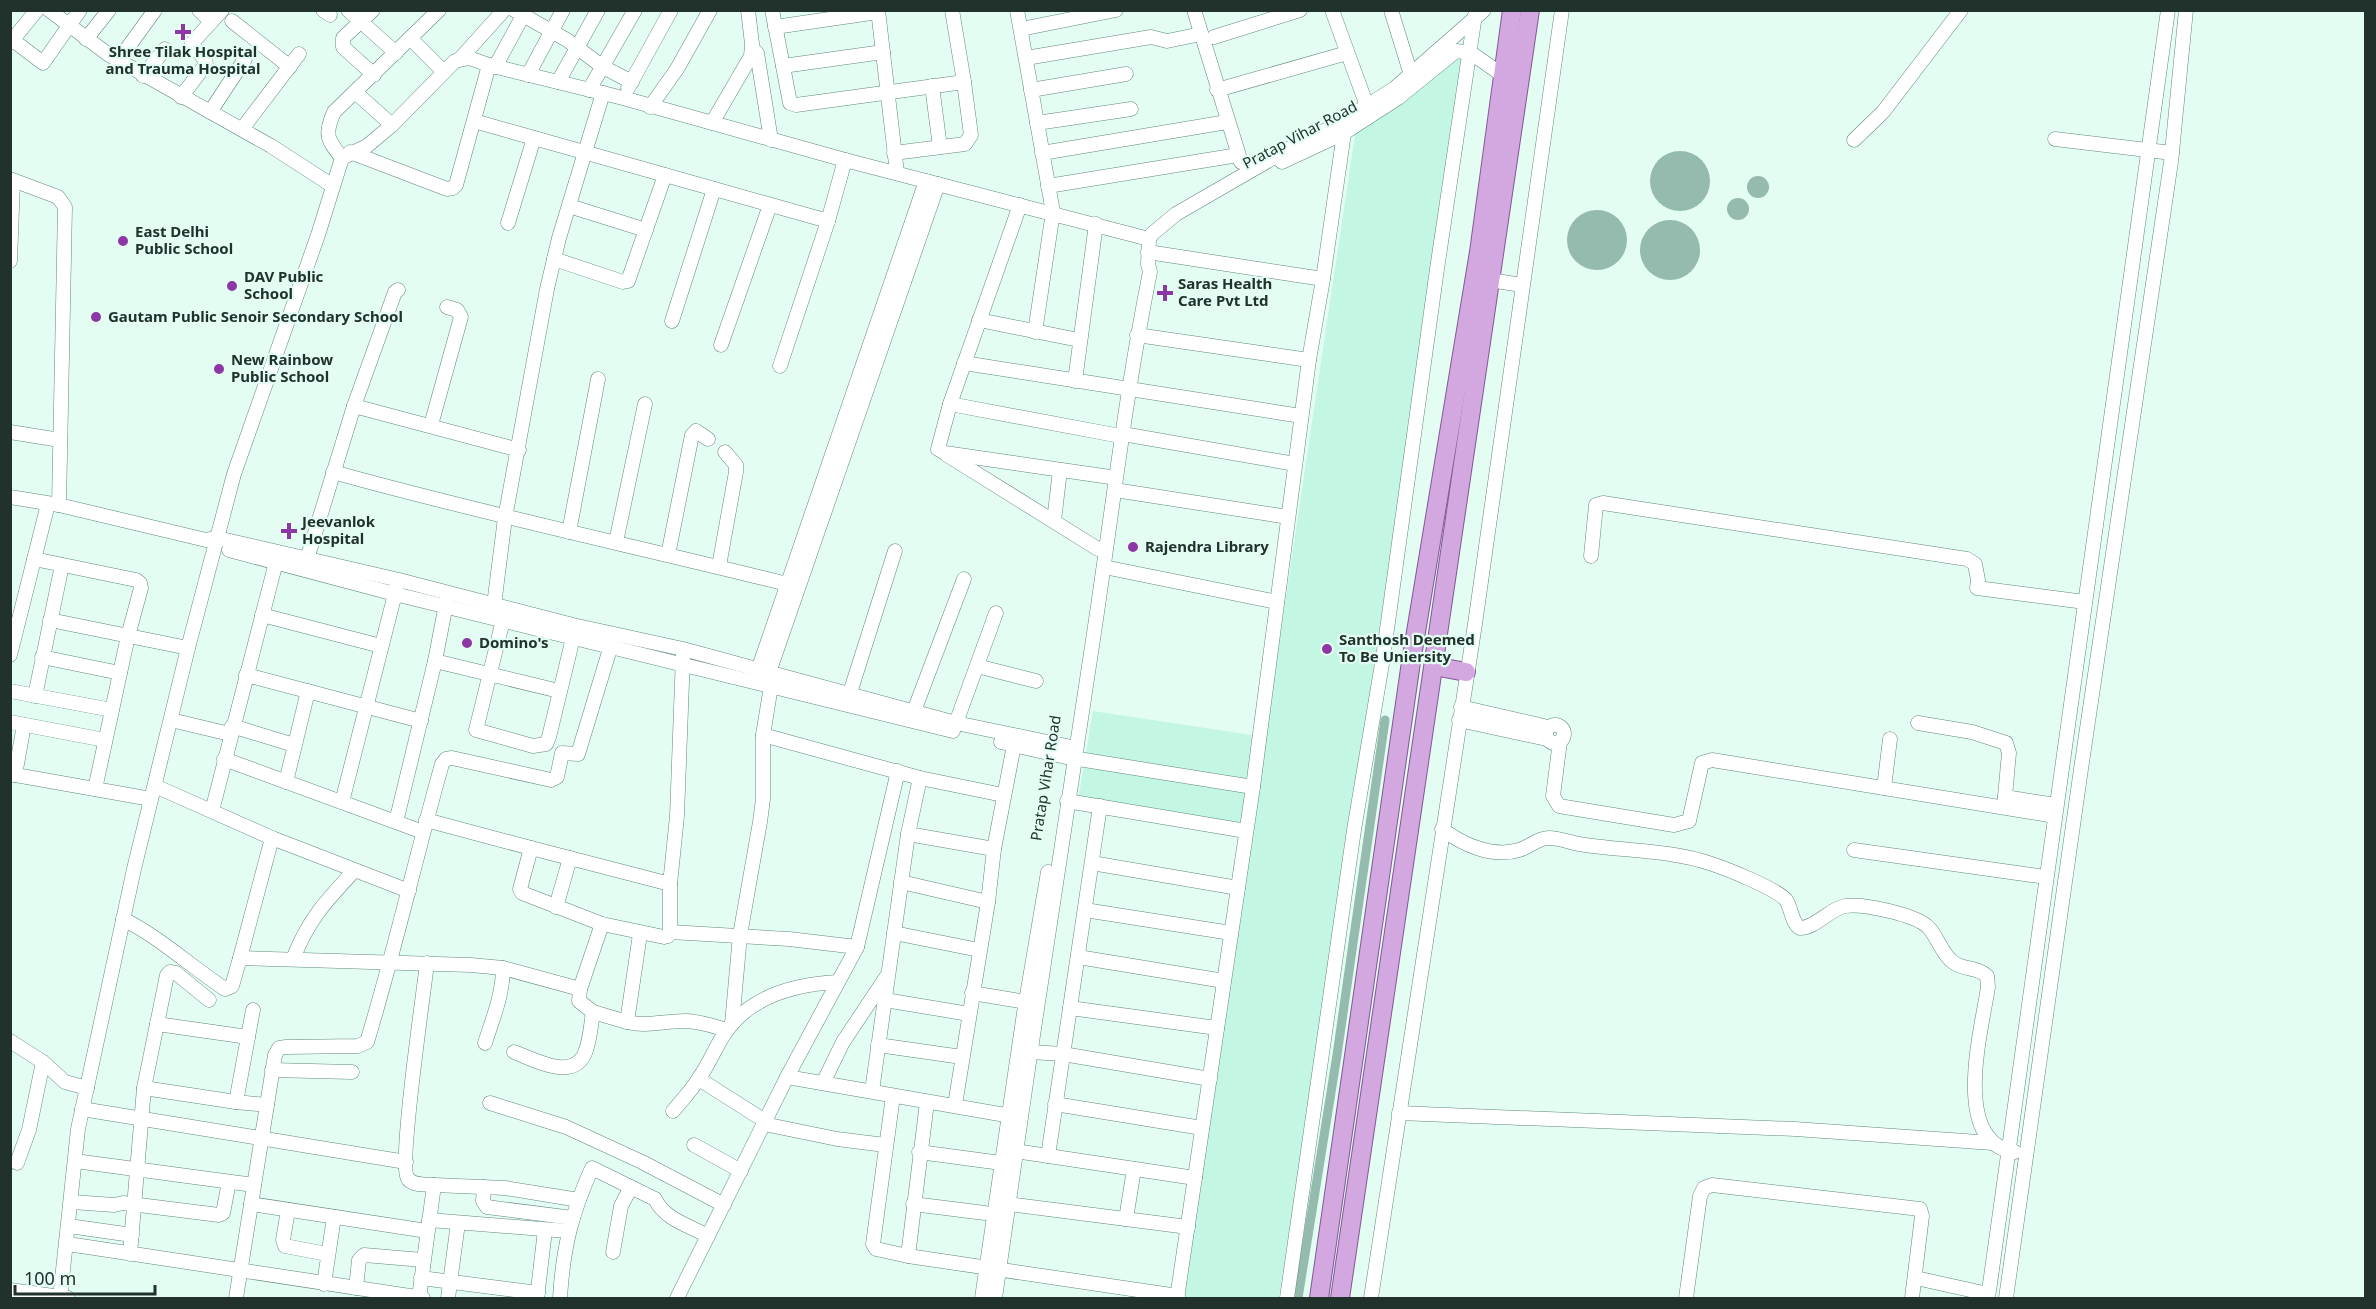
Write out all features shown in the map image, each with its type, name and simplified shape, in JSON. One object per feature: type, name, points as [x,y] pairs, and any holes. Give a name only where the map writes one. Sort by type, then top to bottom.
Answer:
[{"type":"main road","points":[[1340,1299],[1434,666],[1482,279],[1512,10]]},
{"type":"main road","points":[[1319,1299],[1412,662],[1530,10]]},
{"type":"main road","points":[[1434,666],[1466,672]]},
{"type":"street","points":[[37,10],[11,40],[43,63],[80,10]]},
{"type":"street","points":[[49,10],[118,61],[242,129],[333,186]]},
{"type":"street","points":[[86,39],[109,10]]},
{"type":"street","points":[[118,61],[155,10]]},
{"type":"street","points":[[199,10],[211,22]]},
{"type":"street","points":[[181,97],[206,64],[205,59],[194,48],[192,42],[222,10]]},
{"type":"street","points":[[348,10],[396,52]]},
{"type":"street","points":[[373,10],[343,38],[342,43],[343,47],[374,75]]},
{"type":"street","points":[[439,10],[334,112],[328,127],[328,140],[346,155],[447,189],[453,188],[456,185],[492,66],[521,12],[603,67],[632,82]]},
{"type":"street","points":[[10,1290],[63,1298],[78,1129],[123,919],[213,541],[333,186],[346,155],[367,146],[392,124],[460,59],[504,10]]},
{"type":"street","points":[[528,75],[563,10]]},
{"type":"street","points":[[558,82],[579,49],[598,10]]},
{"type":"street","points":[[573,638],[546,744],[540,747],[533,746],[476,730],[501,611],[505,518],[554,260],[585,152],[603,67],[634,10]]},
{"type":"street","points":[[622,98],[671,10]]},
{"type":"street","points":[[650,107],[677,69],[710,10]]},
{"type":"street","points":[[712,123],[748,62],[752,48],[748,10]]},
{"type":"street","points":[[772,10],[789,101],[793,105],[964,82]]},
{"type":"street","points":[[894,153],[965,144],[969,140],[971,135],[952,10]]},
{"type":"street","points":[[1017,10],[1053,212],[1035,332]]},
{"type":"street","points":[[1020,29],[1116,10]]},
{"type":"street","points":[[1194,10],[1208,36],[1217,90],[1245,175]]},
{"type":"street","points":[[1026,58],[1148,38],[1167,41],[1208,36],[1300,10]]},
{"type":"street","points":[[1332,10],[1367,106]]},
{"type":"street","points":[[1391,10],[1411,75]]},
{"type":"street","points":[[1371,1299],[1510,385],[1522,285],[1563,10]]},
{"type":"street","points":[[1854,140],[1883,111],[1961,10]]},
{"type":"street","points":[[1916,1278],[1988,1296],[2168,10]]},
{"type":"street","points":[[2006,1299],[2172,153],[2186,10]]},
{"type":"street","points":[[775,27],[838,14],[878,11],[897,173]]},
{"type":"street","points":[[1287,1299],[1354,830],[1383,657],[1437,269],[1478,13]]},
{"type":"street","name":"Pratap Vihar Road","points":[[1088,644],[1104,567],[1112,483],[1142,272],[1152,234],[1176,214],[1297,144],[1342,128],[1367,106],[1411,75],[1478,13]]},
{"type":"street","points":[[232,21],[290,67]]},
{"type":"street","points":[[410,38],[444,72]]},
{"type":"street","points":[[752,48],[757,53],[771,140]]},
{"type":"street","points":[[143,76],[165,49]]},
{"type":"street","name":"Pratap Vihar Road","points":[[1164,225],[1178,221],[1398,98],[1453,52],[1460,50],[1471,53]]},
{"type":"street","points":[[783,66],[883,52]]},
{"type":"street","points":[[1217,90],[1347,53]]},
{"type":"street","points":[[1471,53],[1504,76]]},
{"type":"street","points":[[242,129],[299,54]]},
{"type":"street","points":[[460,59],[469,58],[844,160],[1096,224],[1148,252],[1323,279]]},
{"type":"street","points":[[210,112],[245,59]]},
{"type":"street","points":[[1031,90],[1126,74]]},
{"type":"street","points":[[932,86],[940,147]]},
{"type":"street","points":[[355,92],[392,124]]},
{"type":"street","points":[[1037,123],[1131,109]]},
{"type":"street","points":[[474,121],[828,221]]},
{"type":"street","points":[[1042,153],[1227,122]]},
{"type":"street","points":[[893,1096],[873,1244],[878,1251],[1178,1298],[1246,831],[1342,128]]},
{"type":"street","points":[[508,223],[534,138]]},
{"type":"street","points":[[2055,140],[2172,153]]},
{"type":"street","points":[[1048,186],[1238,155]]},
{"type":"street","points":[[780,366],[828,221],[844,160]]},
{"type":"street","points":[[554,260],[623,282],[628,281],[664,175]]},
{"type":"street","points":[[10,261],[12,180],[58,197],[65,207],[60,440],[53,505],[34,559],[11,647]]},
{"type":"street","points":[[763,678],[825,489],[932,183]]},
{"type":"street","points":[[672,321],[714,189]]},
{"type":"street","points":[[721,345],[770,205]]},
{"type":"street","points":[[1020,205],[950,404],[938,449],[1098,549]]},
{"type":"street","points":[[568,206],[646,230]]},
{"type":"street","points":[[1075,381],[1096,224]]},
{"type":"street","name":"Pratap Vihar Road","points":[[1125,389],[1150,272],[1148,252]]},
{"type":"street","points":[[1482,279],[1522,285]]},
{"type":"street","points":[[307,560],[354,406],[395,292],[398,290]]},
{"type":"street","points":[[430,425],[461,317],[457,310],[447,307]]},
{"type":"street","points":[[979,320],[1079,340]]},
{"type":"street","points":[[1137,335],[1309,360]]},
{"type":"street","points":[[964,363],[1301,416]]},
{"type":"street","points":[[569,532],[598,379]]},
{"type":"street","points":[[616,542],[645,404]]},
{"type":"street","points":[[950,404],[1295,464]]},
{"type":"street","points":[[354,406],[519,450]]},
{"type":"street","points":[[668,555],[692,435],[696,431],[708,439]]},
{"type":"street","points":[[10,432],[60,440]]},
{"type":"street","points":[[719,566],[736,472],[736,465],[725,452]]},
{"type":"street","points":[[941,452],[1060,470],[1112,483],[1288,517]]},
{"type":"street","points":[[1053,521],[1060,470]]},
{"type":"street","points":[[333,472],[505,518],[719,566],[787,584]]},
{"type":"street","name":"Pratap Vihar Road","points":[[995,1299],[993,1269],[1015,1117],[1026,1002],[1071,753],[1088,644],[1098,549],[1112,483]]},
{"type":"street","points":[[730,1027],[740,935],[762,811],[763,678],[787,584],[825,489]]},
{"type":"street","points":[[10,497],[307,560],[397,587]]},
{"type":"street","points":[[1591,556],[1596,505],[1603,503],[1967,559],[1975,564],[1977,588],[2085,602]]},
{"type":"street","points":[[213,541],[276,562],[501,611],[613,641],[683,664],[849,696],[1071,753]]},
{"type":"street","points":[[849,696],[896,551]]},
{"type":"street","points":[[34,559],[136,580],[140,583],[141,588],[128,636],[95,789]]},
{"type":"street","points":[[212,812],[231,730],[276,562]]},
{"type":"street","points":[[35,696],[62,565]]},
{"type":"street","points":[[1104,567],[1277,602]]},
{"type":"street","points":[[914,711],[964,579]]},
{"type":"street","points":[[342,802],[397,587]]},
{"type":"street","points":[[396,822],[435,660],[447,599]]},
{"type":"street","points":[[501,611],[573,638],[683,649],[763,678],[898,719],[1014,745],[1071,753],[1252,788]]},
{"type":"street","points":[[956,723],[996,613]]},
{"type":"street","points":[[262,615],[381,646]]},
{"type":"street","points":[[50,620],[189,648]]},
{"type":"street","points":[[236,1299],[274,1055],[279,1048],[367,1042],[391,962],[424,826],[442,764],[446,759],[452,758],[551,780],[557,777],[562,753],[578,754],[613,641]]},
{"type":"street","points":[[531,848],[520,889],[522,893],[602,924],[640,934],[668,936],[670,884],[677,816],[683,649]]},
{"type":"street","points":[[42,657],[120,673]]},
{"type":"street","points":[[435,660],[560,691]]},
{"type":"street","points":[[977,666],[1036,681]]},
{"type":"street","points":[[246,675],[421,721]]},
{"type":"street","points":[[10,691],[112,710]]},
{"type":"street","points":[[286,782],[308,691]]},
{"type":"street","points":[[1460,714],[1552,736],[1553,796],[1559,806],[1674,825],[1689,821],[1702,763],[1712,760],[1884,788],[2056,810]]},
{"type":"street","points":[[171,720],[231,730],[294,745]]},
{"type":"street","points":[[105,740],[17,723],[13,774],[95,789],[153,793],[212,812],[354,871],[409,891]]},
{"type":"street","points":[[1918,723],[1972,732],[2006,742],[2009,753],[2005,802]]},
{"type":"street","points":[[763,735],[920,778],[1003,795]]},
{"type":"street","points":[[1884,788],[1890,739]]},
{"type":"street","points":[[956,1105],[988,902],[994,849],[1014,745]]},
{"type":"street","name":"Pratap Vihar Road","points":[[982,1299],[993,1269],[1008,1204],[1015,1151],[1015,1117],[1030,1052],[1067,801],[1071,753]]},
{"type":"street","points":[[224,759],[396,822],[531,848],[670,884]]},
{"type":"street","points":[[677,1299],[787,1077],[857,947],[898,771]]},
{"type":"street","points":[[872,1091],[908,834],[920,778]]},
{"type":"street","points":[[1067,801],[1246,831]]},
{"type":"street","points":[[1048,1156],[1101,806]]},
{"type":"street","points":[[1442,830],[1458,841],[1499,852],[1518,851],[1537,840],[1550,838],[1582,845],[1704,862],[1735,873],[1782,897],[1795,923],[1800,928],[1808,927],[1824,915],[1839,908],[1853,906],[1876,909],[1923,922],[1953,962],[1980,971],[1987,976],[1988,987],[1977,1052],[1976,1094],[1980,1124],[1993,1143]]},
{"type":"street","points":[[908,834],[994,849]]},
{"type":"street","points":[[123,919],[150,932],[194,969],[225,989],[232,986],[272,838]]},
{"type":"street","points":[[1854,850],[2046,877]]},
{"type":"street","points":[[556,907],[570,858]]},
{"type":"street","points":[[1092,863],[1238,888]]},
{"type":"street","points":[[293,959],[313,917],[354,871]]},
{"type":"street","points":[[901,882],[988,902]]},
{"type":"street","points":[[1085,910],[1231,933]]},
{"type":"street","points":[[602,924],[580,989],[579,1001],[593,1012],[640,1025],[686,1021],[730,1027]]},
{"type":"street","points":[[669,932],[740,935],[857,947]]},
{"type":"street","points":[[894,933],[980,950]]},
{"type":"street","points":[[627,1022],[640,934]]},
{"type":"street","points":[[1078,957],[1224,981]]},
{"type":"street","points":[[240,958],[427,963],[503,968],[580,989]]},
{"type":"street","points":[[427,963],[408,1129],[406,1175],[409,1180],[415,1184],[530,1191],[579,1200]]},
{"type":"street","points":[[485,1043],[503,985],[503,968]]},
{"type":"street","points":[[130,1254],[144,1088],[170,972],[176,973],[209,999]]},
{"type":"street","points":[[823,1083],[843,1041],[873,993],[888,974]]},
{"type":"street","points":[[674,1111],[699,1079],[730,1027],[745,1010],[762,1000],[790,989],[838,982]]},
{"type":"street","points":[[972,993],[1026,1002]]},
{"type":"street","points":[[885,1000],[969,1014]]},
{"type":"street","points":[[1070,1008],[1217,1028]]},
{"type":"street","points":[[236,1102],[253,1010]]},
{"type":"street","points":[[514,1052],[553,1066],[573,1066],[582,1060],[586,1051],[593,1012]]},
{"type":"street","points":[[157,1024],[248,1037]]},
{"type":"street","points":[[10,1041],[43,1062],[65,1082],[87,1088]]},
{"type":"street","points":[[878,1045],[962,1057]]},
{"type":"street","points":[[1030,1052],[1063,1054],[1210,1079]]},
{"type":"street","points":[[17,1163],[29,1130],[43,1062]]},
{"type":"street","points":[[272,1070],[352,1072]]},
{"type":"street","points":[[787,1077],[1015,1117]]},
{"type":"street","points":[[699,1079],[765,1122],[837,1139],[885,1145]]},
{"type":"street","points":[[144,1088],[267,1105]]},
{"type":"street","points":[[908,1256],[927,1102]]},
{"type":"street","points":[[490,1103],[566,1127],[724,1205]]},
{"type":"street","points":[[1056,1104],[1203,1128]]},
{"type":"street","points":[[82,1109],[406,1162]]},
{"type":"street","points":[[1399,1113],[1795,1129],[1993,1143],[2008,1151],[2026,1154]]},
{"type":"street","points":[[560,1299],[563,1255],[570,1225],[601,1144]]},
{"type":"street","points":[[694,1145],[741,1171]]},
{"type":"street","points":[[1015,1151],[1195,1178]]},
{"type":"street","points":[[920,1152],[994,1162]]},
{"type":"street","points":[[75,1161],[254,1185]]},
{"type":"street","points":[[592,1168],[654,1199],[658,1208],[666,1214],[708,1236]]},
{"type":"street","points":[[1125,1219],[1134,1168]]},
{"type":"street","points":[[654,1199],[666,1175]]},
{"type":"street","points":[[72,1202],[135,1204],[222,1215],[229,1182]]},
{"type":"street","points":[[68,1244],[420,1298],[434,1185]]},
{"type":"street","points":[[1686,1299],[1700,1196],[1704,1188],[1712,1185],[1920,1209],[1922,1216],[1912,1299]]},
{"type":"street","points":[[484,1187],[483,1201],[487,1207],[570,1225]]},
{"type":"street","points":[[613,1251],[621,1206],[631,1187]]},
{"type":"street","points":[[913,1203],[985,1213]]},
{"type":"street","points":[[251,1204],[334,1217],[428,1226],[458,1223],[545,1230],[570,1225]]},
{"type":"street","points":[[1008,1204],[1188,1227]]},
{"type":"street","points":[[288,1210],[283,1240],[285,1246],[327,1254]]},
{"type":"street","points":[[324,1284],[334,1217]]},
{"type":"street","points":[[448,1299],[458,1223]]},
{"type":"street","points":[[69,1226],[132,1234]]},
{"type":"street","points":[[421,1278],[538,1296],[545,1230]]},
{"type":"street","points":[[356,1288],[359,1260],[364,1255],[423,1260]]},
{"type":"shaded area","name":"Santhosh Deemed To Be Uniersity","points":[[1463,55],[1358,777],[1279,1298],[1180,1298],[1251,827],[1078,800],[1093,711],[1265,737],[1356,128],[1447,60]]},
{"type":"shaded area","points":[[1674,151],[1686,151],[1697,156],[1705,164],[1710,181],[1708,193],[1697,206],[1686,211],[1674,211],[1663,206],[1655,198],[1650,187],[1650,175],[1655,164],[1663,156]]},
{"type":"shaded area","points":[[1758,176],[1766,179],[1769,187],[1766,195],[1758,198],[1750,195],[1747,187],[1750,179]]},
{"type":"shaded area","points":[[1738,198],[1746,201],[1749,209],[1746,217],[1738,220],[1730,217],[1727,209],[1730,201]]},
{"type":"shaded area","points":[[1591,210],[1603,210],[1614,215],[1622,223],[1627,240],[1625,252],[1614,265],[1603,270],[1591,270],[1580,265],[1572,257],[1567,246],[1567,234],[1572,223],[1580,215]]},
{"type":"shaded area","points":[[1664,220],[1676,220],[1687,225],[1695,233],[1700,250],[1698,262],[1687,275],[1676,280],[1664,280],[1653,275],[1645,267],[1640,256],[1640,244],[1645,233],[1653,225]]},
{"type":"waterway","points":[[1298,1298],[1337,1055],[1385,720]]},
{"type":"place","name":"Shree Tilak Hospital and Trauma Hospital","points":[[183,32]]},
{"type":"place","name":"East Delhi Public School","points":[[123,241]]},
{"type":"place","name":"DAV Public School","points":[[232,286]]},
{"type":"place","name":"Saras Health Care Pvt Ltd","points":[[1165,293]]},
{"type":"place","name":"Gautam Public Senoir Secondary School","points":[[96,317]]},
{"type":"place","name":"New Rainbow Public School","points":[[219,369]]},
{"type":"place","name":"Jeevanlok Hospital","points":[[289,531]]},
{"type":"place","name":"Rajendra Library","points":[[1133,547]]},
{"type":"place","name":"Domino's","points":[[467,643]]},
{"type":"place","name":"Santhosh Deemed To Be Uniersity","points":[[1327,649]]}]
